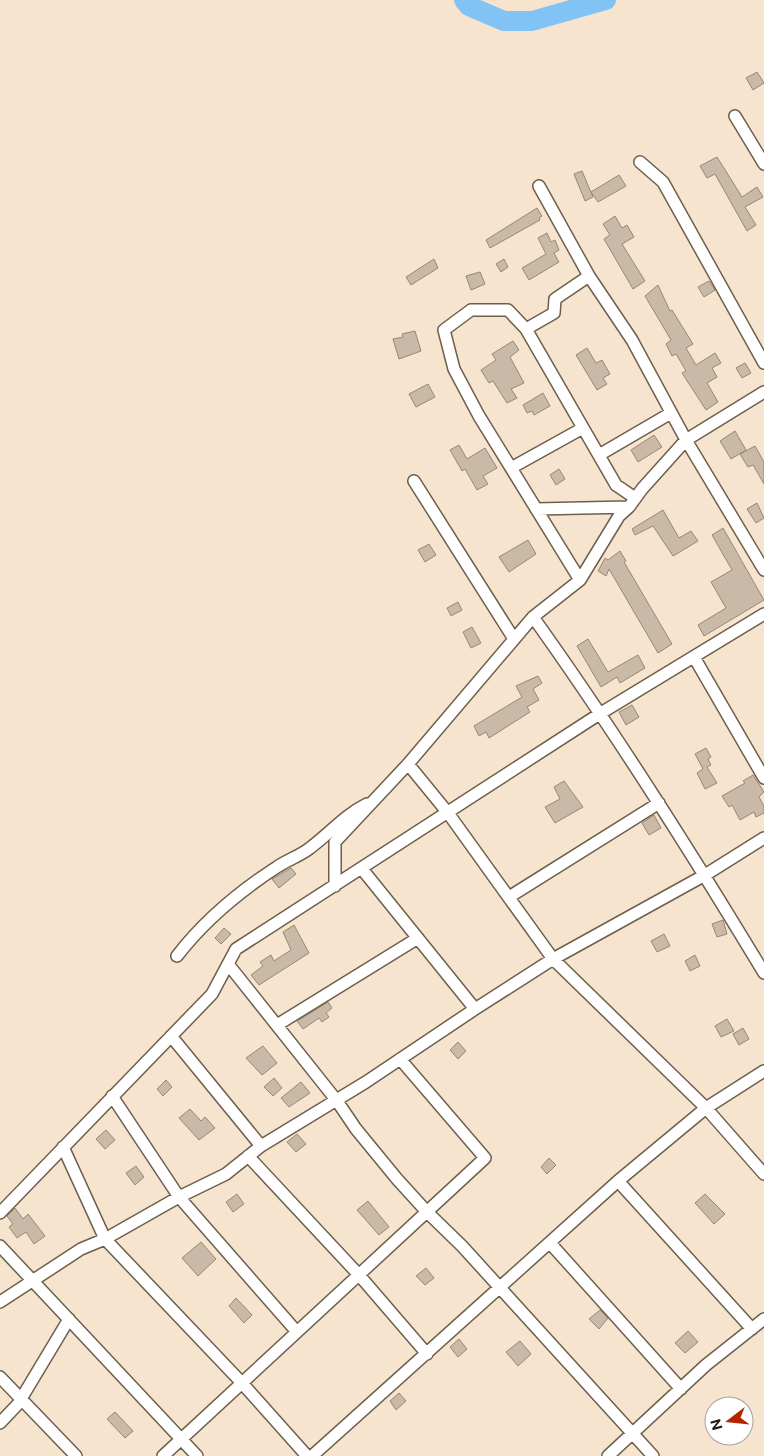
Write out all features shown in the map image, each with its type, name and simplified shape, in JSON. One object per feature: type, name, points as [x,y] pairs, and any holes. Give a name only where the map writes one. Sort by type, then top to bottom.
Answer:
[{"type":"street","points":[[735,116],[764,164]]},
{"type":"street","points":[[640,162],[663,182],[764,364]]},
{"type":"street","points":[[539,186],[589,276],[632,340],[686,440],[764,570]]},
{"type":"street","points":[[526,329],[554,313],[555,299],[589,276]]},
{"type":"street","points":[[580,580],[479,416],[454,370],[444,330],[471,310],[508,310],[526,329],[616,485],[632,503]]},
{"type":"street","points":[[335,886],[335,842],[408,764],[533,617],[580,580],[619,516],[686,440],[764,392]]},
{"type":"street","points":[[599,455],[671,413]]},
{"type":"street","points":[[511,468],[583,428]]},
{"type":"street","points":[[414,481],[514,639]]},
{"type":"street","points":[[536,508],[632,503]]},
{"type":"street","points":[[0,1212],[212,994],[236,949],[601,713],[764,614]]},
{"type":"street","points":[[533,617],[601,713],[705,876],[764,973]]},
{"type":"street","points":[[694,657],[764,778]]},
{"type":"street","points":[[408,764],[448,813],[553,959],[706,1108],[764,1174]]},
{"type":"street","points":[[177,956],[193,935],[246,888],[279,865],[310,849],[351,812],[374,801]]},
{"type":"street","points":[[509,897],[659,803]]},
{"type":"street","points":[[0,1302],[34,1282],[80,1249],[105,1239],[179,1197],[226,1174],[261,1146],[337,1100],[553,959],[705,876],[764,838]]},
{"type":"street","points":[[362,869],[475,1009]]},
{"type":"street","points":[[277,1025],[418,938]]},
{"type":"street","points":[[228,964],[337,1100],[356,1129],[427,1212],[462,1246],[653,1456]]},
{"type":"street","points":[[171,1036],[261,1146]]},
{"type":"street","points":[[162,1456],[485,1158],[400,1059]]},
{"type":"street","points":[[312,1456],[618,1181],[706,1108],[764,1071]]},
{"type":"street","points":[[112,1096],[179,1197],[297,1332]]},
{"type":"street","points":[[62,1147],[105,1239],[242,1383],[307,1456]]},
{"type":"street","points":[[248,1156],[359,1275],[427,1354]]},
{"type":"street","points":[[618,1181],[752,1329]]},
{"type":"street","points":[[550,1243],[681,1389]]},
{"type":"street","points":[[0,1246],[197,1456]]},
{"type":"street","points":[[0,1423],[21,1398],[69,1319]]},
{"type":"street","points":[[608,1456],[634,1434],[706,1365],[764,1319]]},
{"type":"street","points":[[0,1377],[76,1456]]},
{"type":"building","points":[[757,72],[764,83],[753,90],[746,78]]},
{"type":"building","points":[[717,157],[742,197],[757,187],[763,197],[745,207],[756,225],[747,231],[715,174],[707,178],[700,166]]},
{"type":"building","points":[[582,171],[593,197],[585,201],[574,174]]},
{"type":"building","points":[[619,175],[626,186],[598,202],[591,192]]},
{"type":"building","points":[[537,208],[542,216],[539,218],[540,220],[490,248],[486,240]]},
{"type":"building","points":[[615,216],[622,228],[627,225],[634,237],[622,244],[645,281],[633,289],[604,239],[610,235],[603,224]]},
{"type":"building","points":[[547,233],[551,242],[555,240],[559,250],[554,253],[559,262],[529,280],[522,268],[546,254],[538,238]]},
{"type":"building","points":[[434,259],[438,268],[411,285],[406,277]]},
{"type":"building","points":[[504,259],[508,267],[501,272],[496,264]]},
{"type":"building","points":[[480,272],[485,284],[471,290],[466,276]]},
{"type":"building","points":[[709,281],[715,290],[704,297],[698,287]]},
{"type":"building","points":[[658,285],[670,311],[672,310],[693,344],[686,348],[696,365],[715,353],[721,363],[712,368],[717,377],[707,383],[718,402],[706,410],[682,373],[686,371],[676,354],[672,356],[666,344],[671,340],[645,296]]},
{"type":"building","points":[[415,331],[421,351],[399,359],[393,339],[403,337],[402,334]]},
{"type":"building","points":[[513,341],[519,350],[510,357],[524,383],[511,389],[517,398],[507,403],[493,381],[489,383],[481,370],[496,360],[492,354]]},
{"type":"building","points":[[587,348],[596,363],[602,360],[610,374],[603,378],[607,384],[597,390],[576,355]]},
{"type":"building","points":[[745,363],[751,373],[742,378],[736,368]]},
{"type":"building","points":[[428,384],[435,397],[416,407],[409,394]]},
{"type":"building","points":[[543,393],[550,406],[534,415],[532,411],[527,413],[523,405]]},
{"type":"building","points":[[735,431],[746,450],[731,459],[720,441]]},
{"type":"building","points":[[654,435],[662,447],[638,462],[631,450]]},
{"type":"building","points":[[459,445],[467,459],[485,448],[497,468],[483,476],[488,484],[477,490],[465,469],[462,471],[450,450]]},
{"type":"building","points":[[755,446],[764,462],[764,484],[753,465],[748,467],[740,454]]},
{"type":"building","points":[[559,469],[565,479],[556,485],[550,475]]},
{"type":"building","points":[[757,503],[764,518],[756,523],[747,509]]},
{"type":"building","points":[[663,510],[679,538],[691,531],[698,541],[673,556],[653,526],[635,535],[632,529]]},
{"type":"building","points":[[723,528],[764,600],[704,636],[698,625],[726,608],[711,582],[732,570],[712,535]]},
{"type":"building","points":[[528,540],[536,554],[509,572],[499,557]]},
{"type":"building","points":[[429,544],[436,555],[425,562],[418,550]]},
{"type":"building","points":[[620,551],[626,561],[624,562],[672,644],[658,653],[609,569],[606,576],[598,571],[605,558],[608,560]]},
{"type":"building","points":[[458,602],[462,610],[451,616],[447,608]]},
{"type":"building","points":[[472,627],[481,643],[471,648],[463,632]]},
{"type":"building","points":[[588,639],[608,672],[638,655],[645,668],[620,683],[617,677],[601,687],[577,646]]},
{"type":"building","points":[[538,676],[542,683],[533,689],[539,700],[527,707],[530,712],[489,738],[486,732],[479,736],[474,726],[522,697],[516,686]]},
{"type":"building","points":[[632,705],[639,717],[626,725],[619,712]]},
{"type":"building","points":[[706,748],[711,757],[708,759],[711,765],[707,767],[717,783],[705,789],[697,773],[703,769],[695,754]]},
{"type":"building","points":[[753,775],[764,792],[759,797],[764,806],[764,813],[756,817],[754,812],[740,820],[732,805],[729,807],[722,796],[745,783],[743,781]]},
{"type":"building","points":[[564,781],[583,807],[555,823],[545,807],[560,799],[554,787]]},
{"type":"building","points":[[654,815],[661,828],[649,835],[642,823]]},
{"type":"building","points":[[291,868],[296,874],[279,888],[272,879]]},
{"type":"building","points":[[723,920],[727,934],[717,937],[712,924]]},
{"type":"building","points":[[294,925],[309,953],[259,985],[251,975],[263,966],[260,962],[271,955],[274,961],[291,950],[283,932]]},
{"type":"building","points":[[224,928],[231,934],[221,944],[215,938]]},
{"type":"building","points":[[664,934],[670,946],[657,952],[651,941]]},
{"type":"building","points":[[695,955],[700,966],[690,971],[685,961]]},
{"type":"building","points":[[328,1002],[332,1008],[326,1013],[329,1017],[322,1022],[319,1018],[303,1029],[297,1021]]},
{"type":"building","points":[[727,1019],[734,1031],[721,1037],[715,1026]]},
{"type":"building","points":[[743,1028],[749,1039],[739,1045],[733,1034]]},
{"type":"building","points":[[458,1042],[466,1051],[458,1059],[450,1050]]},
{"type":"building","points":[[263,1046],[277,1063],[262,1075],[246,1058]]},
{"type":"building","points":[[274,1078],[282,1088],[273,1096],[264,1087]]},
{"type":"building","points":[[166,1080],[172,1087],[163,1096],[157,1089]]},
{"type":"building","points":[[301,1082],[310,1093],[289,1107],[281,1098]]},
{"type":"building","points":[[190,1109],[201,1121],[205,1117],[215,1128],[199,1140],[179,1118]]},
{"type":"building","points":[[106,1130],[115,1140],[105,1149],[96,1139]]},
{"type":"building","points":[[297,1134],[306,1144],[296,1152],[287,1142]]},
{"type":"building","points":[[549,1158],[556,1165],[547,1174],[541,1167]]},
{"type":"building","points":[[136,1166],[144,1177],[135,1185],[126,1173]]},
{"type":"building","points":[[237,1194],[244,1204],[233,1212],[226,1202]]},
{"type":"building","points":[[705,1194],[725,1214],[714,1224],[695,1203]]},
{"type":"building","points":[[368,1201],[389,1227],[379,1235],[357,1210]]},
{"type":"building","points":[[15,1208],[23,1219],[28,1214],[45,1236],[34,1244],[26,1232],[17,1238],[9,1227],[13,1224],[7,1216]]},
{"type":"building","points":[[201,1242],[216,1259],[198,1276],[182,1258]]},
{"type":"building","points":[[426,1268],[434,1278],[425,1285],[416,1276]]},
{"type":"building","points":[[236,1298],[252,1315],[244,1323],[229,1306]]},
{"type":"building","points":[[600,1310],[608,1318],[599,1329],[589,1319]]},
{"type":"building","points":[[688,1331],[698,1342],[685,1353],[675,1343]]},
{"type":"building","points":[[459,1339],[467,1349],[458,1357],[450,1347]]},
{"type":"building","points":[[520,1341],[531,1354],[518,1366],[506,1352]]},
{"type":"building","points":[[399,1393],[406,1401],[396,1410],[390,1401]]},
{"type":"building","points":[[115,1412],[133,1431],[125,1438],[107,1419]]},
{"type":"waterway","points":[[464,0],[469,6],[504,21],[532,21],[606,0]]}]
